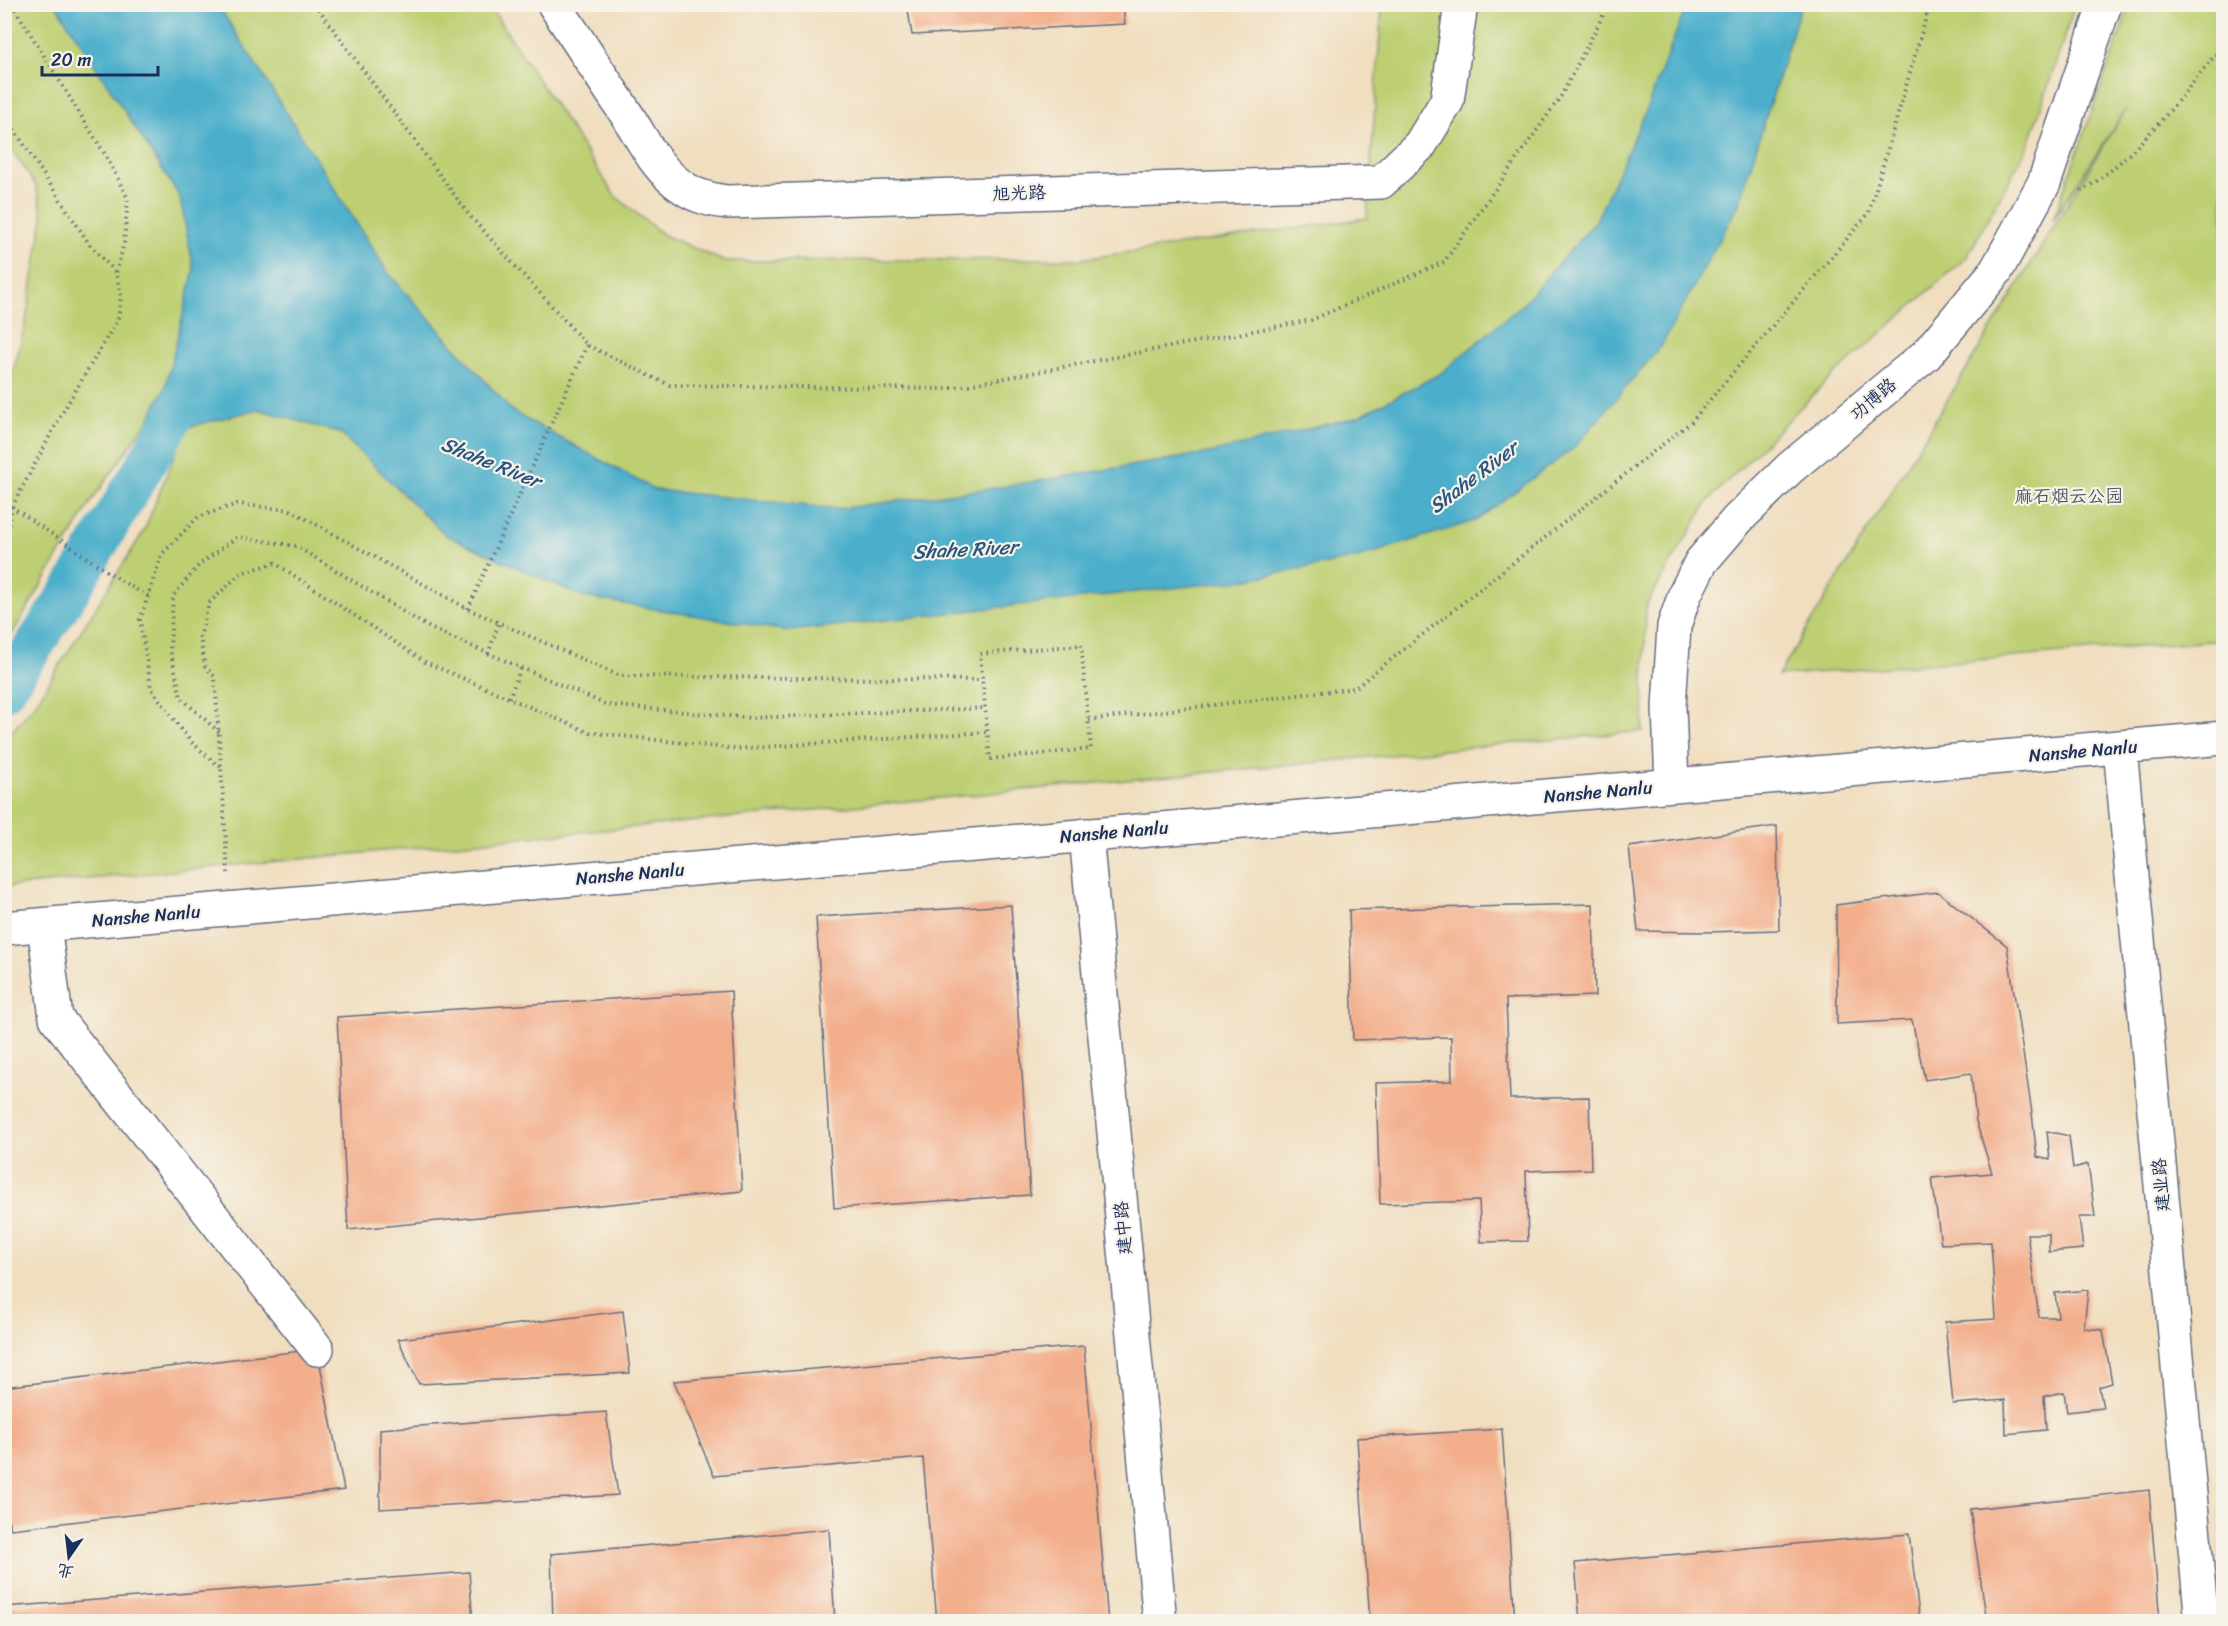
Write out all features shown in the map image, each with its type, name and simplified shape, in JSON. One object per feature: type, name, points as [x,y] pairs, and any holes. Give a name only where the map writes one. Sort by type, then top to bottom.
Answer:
[{"type":"street","name":"旭光路","points":[[554,4],[660,167],[683,188],[705,199],[727,202],[1381,182],[1420,145],[1447,101],[1461,4]]},
{"type":"street","name":"功博路","points":[[1672,785],[1669,707],[1674,627],[1685,594],[1701,562],[1737,520],[1790,468],[1926,355],[1996,271],[2044,183],[2105,4]]},
{"type":"street","name":"Nanshe Nanlu","points":[[4,928],[2223,738]]},
{"type":"street","name":"建业路","points":[[2120,748],[2202,1622]]},
{"type":"street","name":"建中路","points":[[1086,835],[1160,1622]]},
{"type":"street","points":[[44,925],[56,1018],[317,1349]]},
{"type":"path","points":[[4,545],[12,507],[61,415],[118,319],[121,296],[116,273],[124,243],[128,199],[105,156],[12,4]]},
{"type":"path","points":[[315,4],[469,215],[587,345],[669,385],[947,389],[1311,320],[1444,262],[1561,96],[1609,4]]},
{"type":"path","points":[[1089,720],[1354,688],[1691,422],[1869,213],[1930,4]]},
{"type":"path","points":[[2044,183],[2056,190],[2078,193],[2103,179],[2183,96],[2209,60],[2223,46]]},
{"type":"path","points":[[4,114],[90,245],[116,273]]},
{"type":"path","points":[[468,609],[587,345]]},
{"type":"path","points":[[4,490],[12,507],[148,597]]},
{"type":"path","points":[[221,767],[190,741],[151,688],[140,620],[162,555],[198,517],[237,504],[290,510],[468,609],[620,676],[982,680]]},
{"type":"path","points":[[219,732],[181,698],[170,649],[173,596],[200,564],[237,537],[296,546],[430,628],[607,705],[751,718],[985,708]]},
{"type":"path","points":[[231,909],[215,677],[205,666],[200,637],[209,603],[241,573],[275,563],[425,662],[588,732],[735,748],[987,732]]},
{"type":"path","points":[[488,654],[499,623]]},
{"type":"path","points":[[1081,645],[1092,749],[990,759],[982,680],[980,654],[1081,645]]},
{"type":"path","points":[[509,698],[521,668]]},
{"type":"green space","points":[[4,5],[56,5],[180,197],[194,270],[165,388],[149,419],[93,499],[9,639],[4,637],[5,405],[26,321],[43,216],[36,186],[5,139]]},
{"type":"green space","points":[[218,5],[489,5],[615,196],[662,234],[723,261],[1082,259],[1367,218],[1382,5],[1687,5],[1645,113],[1596,221],[1522,305],[1440,374],[1357,417],[1210,453],[1000,487],[838,509],[655,490],[513,412],[388,273]]},
{"type":"green space","points":[[1801,5],[2075,5],[2029,144],[1967,257],[1827,381],[1709,500],[1646,605],[1643,731],[5,887],[5,739],[34,706],[144,531],[188,427],[258,409],[340,433],[446,535],[583,597],[788,631],[1243,580],[1357,558],[1738,206]]},
{"type":"green space","name":"麻石烟云公园","points":[[2130,5],[2223,5],[2223,640],[1778,676],[2126,109],[2053,220]]},
{"type":"water","name":"Shahe River","points":[[56,5],[218,5],[388,273],[513,412],[655,490],[838,509],[1000,487],[1210,453],[1357,417],[1440,374],[1522,305],[1596,221],[1645,113],[1687,5],[1801,5],[1738,206],[1661,346],[1575,447],[1477,520],[1357,558],[1243,580],[788,631],[583,597],[446,535],[340,433],[258,409],[189,427],[177,449],[149,419],[165,388],[194,270],[180,197]]},
{"type":"building","points":[[907,4],[1123,4],[1125,24],[912,35]]},
{"type":"building","points":[[1777,826],[1779,930],[1638,931],[1629,847]]},
{"type":"building","points":[[1938,892],[2007,946],[2037,1157],[2050,1160],[2047,1131],[2069,1136],[2073,1168],[2088,1164],[2095,1217],[2079,1217],[2083,1249],[2049,1252],[2049,1234],[2027,1234],[2039,1317],[2058,1317],[2055,1293],[2088,1290],[2084,1328],[2103,1330],[2112,1383],[2099,1387],[2103,1408],[2067,1412],[2064,1392],[2044,1396],[2046,1430],[2006,1434],[2005,1400],[1953,1404],[1945,1322],[1996,1319],[1991,1242],[1941,1244],[1932,1178],[1992,1173],[1976,1121],[1971,1073],[1925,1080],[1912,1020],[1837,1024],[1836,905]]},
{"type":"building","points":[[1593,904],[1595,996],[1506,999],[1510,1099],[1589,1097],[1591,1169],[1526,1171],[1528,1241],[1481,1242],[1479,1201],[1380,1204],[1376,1083],[1452,1081],[1451,1037],[1353,1040],[1349,910]]},
{"type":"building","points":[[1011,905],[1030,1195],[834,1208],[816,917]]},
{"type":"building","points":[[731,991],[742,1191],[348,1230],[337,1017]]},
{"type":"building","points":[[623,1311],[630,1373],[419,1384],[398,1339]]},
{"type":"building","points":[[1084,1346],[1108,1622],[937,1622],[923,1458],[714,1476],[674,1381]]},
{"type":"building","points":[[317,1349],[344,1490],[11,1529],[4,1507],[4,1387]]},
{"type":"building","points":[[606,1412],[618,1495],[380,1509],[380,1429]]},
{"type":"building","points":[[1502,1429],[1515,1622],[1370,1622],[1357,1438]]},
{"type":"building","points":[[2149,1490],[2160,1622],[1987,1622],[1970,1509]]},
{"type":"building","points":[[829,1529],[835,1622],[553,1622],[551,1554]]},
{"type":"building","points":[[1909,1534],[1920,1622],[1580,1622],[1575,1563]]},
{"type":"building","points":[[469,1572],[473,1622],[4,1622],[4,1607]]},
{"type":"waterway","points":[[4,691],[72,588],[191,388]]}]
